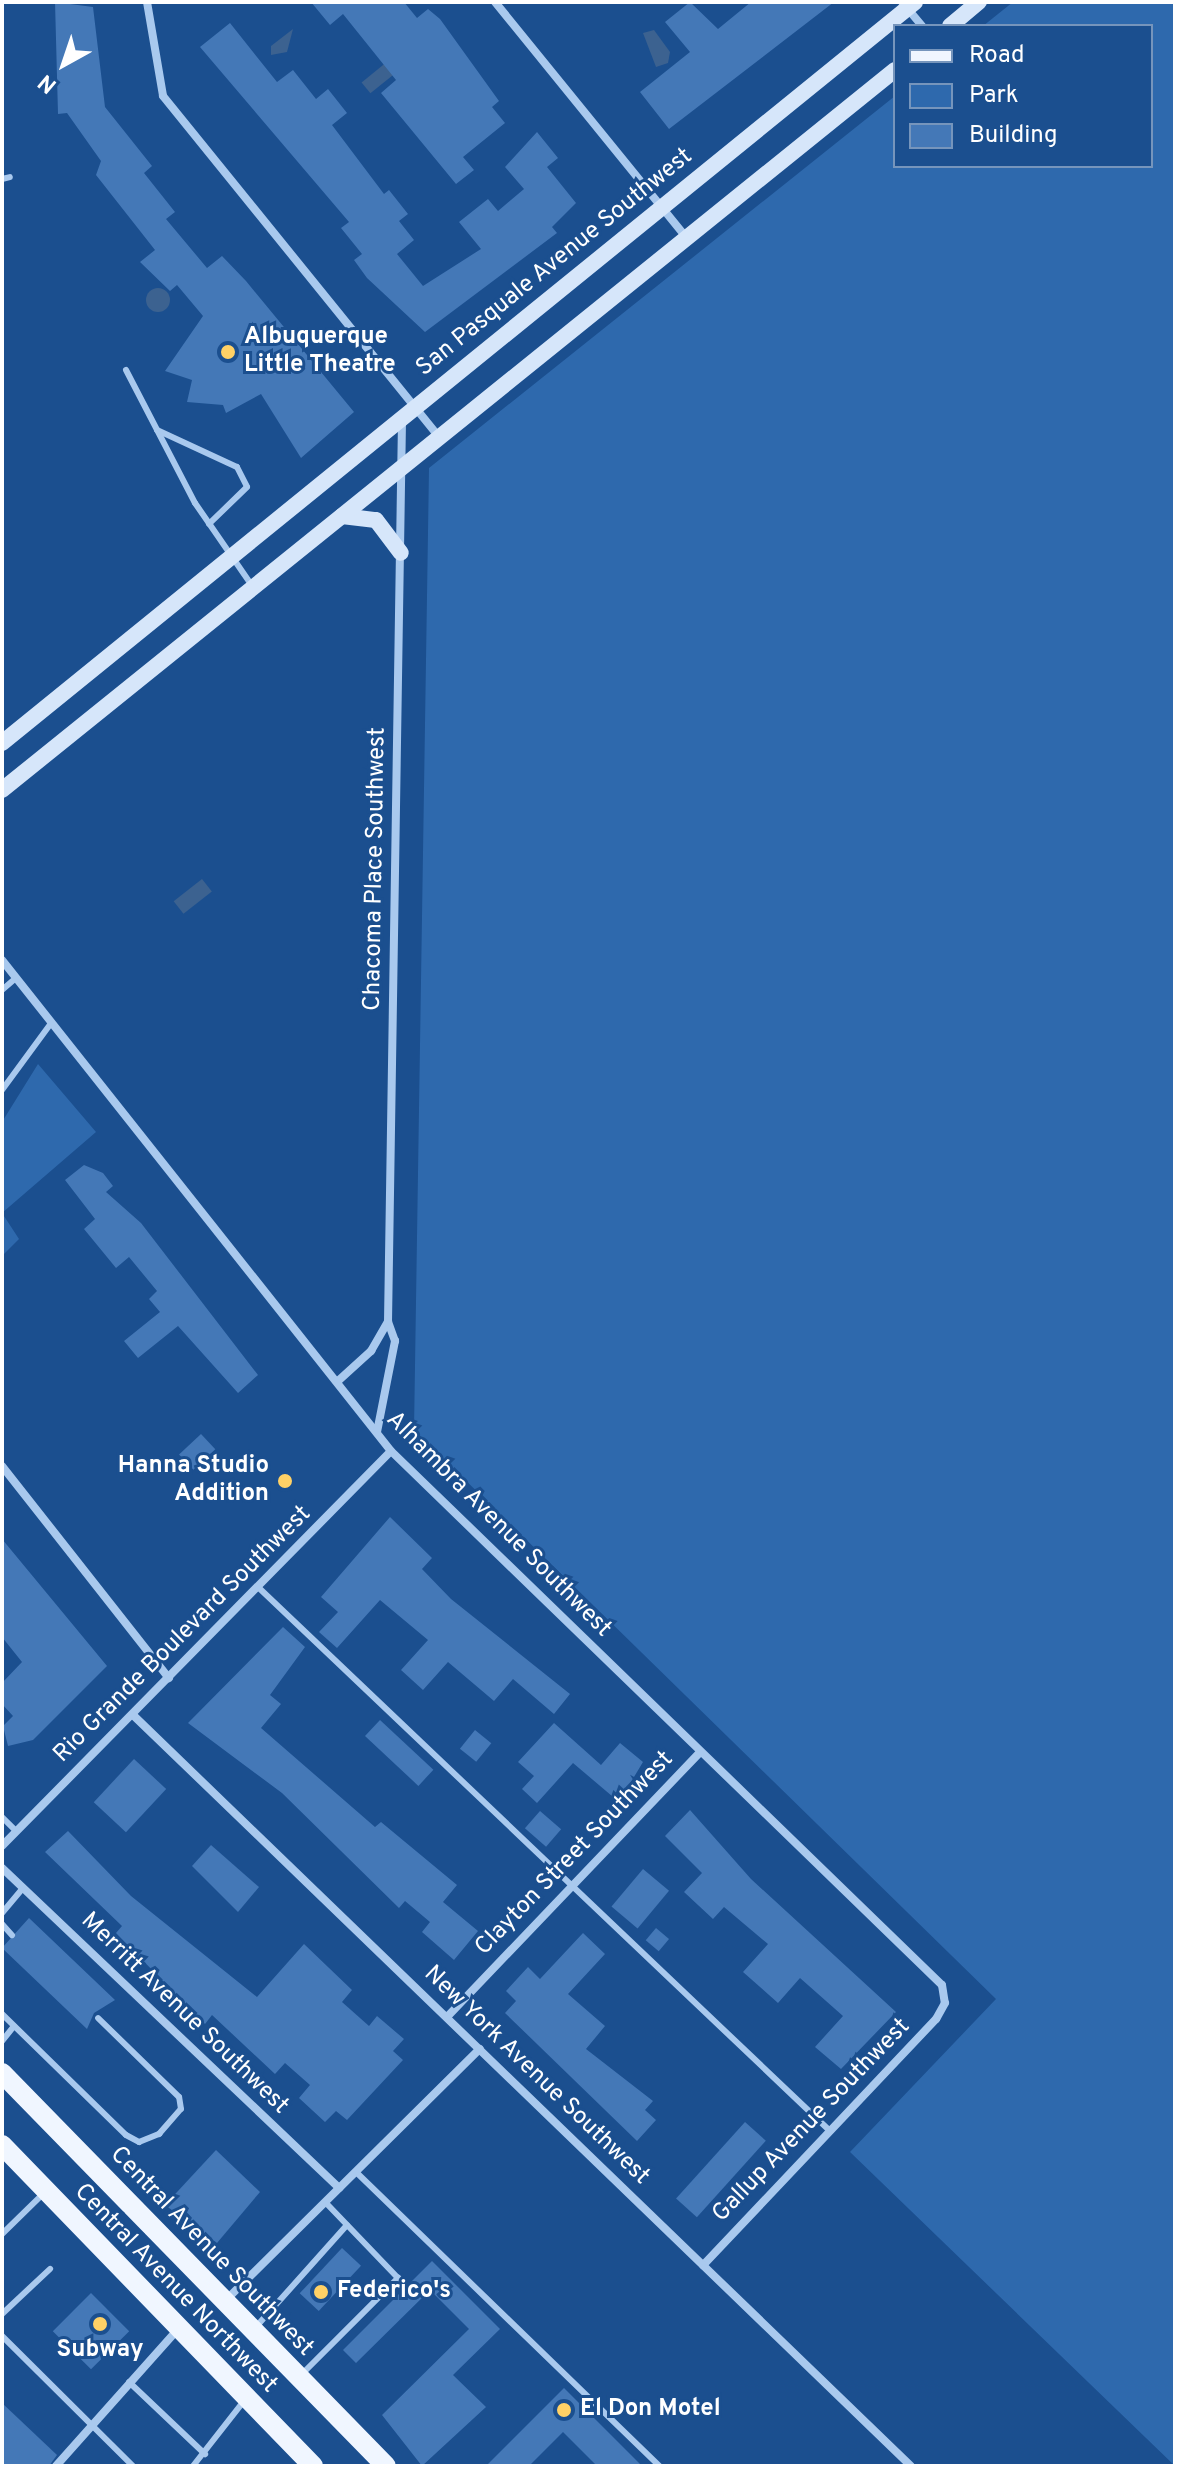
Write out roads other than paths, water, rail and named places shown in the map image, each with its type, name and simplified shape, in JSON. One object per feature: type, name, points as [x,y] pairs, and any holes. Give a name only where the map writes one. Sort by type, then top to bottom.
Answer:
[{"type":"main road","name":"Central Avenue Southwest","points":[[2,2073],[222,2304],[386,2466]]},
{"type":"main road","name":"Central Avenue Northwest","points":[[2,2145],[177,2330],[313,2466]]},
{"type":"street","points":[[147,2],[163,96],[409,413],[439,437]]},
{"type":"street","points":[[495,2],[687,238]]},
{"type":"street","points":[[952,24],[979,2]]},
{"type":"street","points":[[908,4],[921,24]]},
{"type":"street","name":"San Pasquale Avenue Southwest","points":[[4,737],[409,413],[908,4]]},
{"type":"street","points":[[2,790],[893,72]]},
{"type":"street","name":"Chacoma Place Southwest","points":[[377,1432],[395,1341],[388,1322],[401,468],[409,413]]},
{"type":"street","points":[[342,516],[376,520],[401,553]]},
{"type":"street","name":"Alhambra Avenue Southwest","points":[[2,960],[391,1451],[699,1753],[936,1979],[945,2003]]},
{"type":"street","points":[[338,1381],[371,1351],[388,1322]]},
{"type":"street","name":"Rio Grande Boulevard Southwest","points":[[2,1846],[391,1451]]},
{"type":"street","points":[[2,1466],[169,1678]]},
{"type":"street","name":"New York Avenue Southwest","points":[[133,1715],[911,2466]]},
{"type":"street","name":"Clayton Street Southwest","points":[[447,2017],[699,1753]]},
{"type":"street","name":"Merritt Avenue Southwest","points":[[2,1868],[339,2188]]},
{"type":"street","name":"Gallup Avenue Southwest","points":[[703,2265],[945,2003]]},
{"type":"street","points":[[222,2304],[480,2049]]},
{"type":"street","points":[[56,2466],[95,2428],[128,2381],[177,2330]]},
{"type":"lane","points":[[126,370],[209,524],[254,587]]},
{"type":"lane","points":[[157,430],[237,467],[247,487],[209,524]]},
{"type":"lane","points":[[2,990],[16,978]]},
{"type":"lane","points":[[2,1090],[52,1022]]},
{"type":"lane","points":[[259,1588],[830,2131]]},
{"type":"lane","points":[[2,1817],[16,1831]]},
{"type":"lane","points":[[2,1913],[23,1888]]},
{"type":"lane","points":[[2,1924],[12,1935]]},
{"type":"lane","points":[[2,2014],[126,2135],[139,2142],[159,2134],[181,2109],[179,2097],[98,2018]]},
{"type":"lane","points":[[2,2041],[14,2026]]},
{"type":"lane","points":[[356,2172],[659,2466]]},
{"type":"lane","points":[[2,2234],[46,2192]]},
{"type":"lane","points":[[298,2379],[398,2278],[325,2202]]},
{"type":"lane","points":[[251,2332],[347,2225]]},
{"type":"lane","points":[[2,2314],[50,2269]]},
{"type":"lane","points":[[2,2336],[133,2466]]},
{"type":"lane","points":[[128,2381],[205,2454]]},
{"type":"lane","points":[[193,2466],[246,2399]]},
{"type":"place","name":"Albuquerque Little Theatre","points":[[228,352]]},
{"type":"place","name":"Hanna Studio Addition","points":[[285,1481]]},
{"type":"place","name":"Federico's","points":[[321,2292]]},
{"type":"place","name":"Subway","points":[[100,2324]]},
{"type":"place","name":"El Don Motel","points":[[564,2410]]}]
